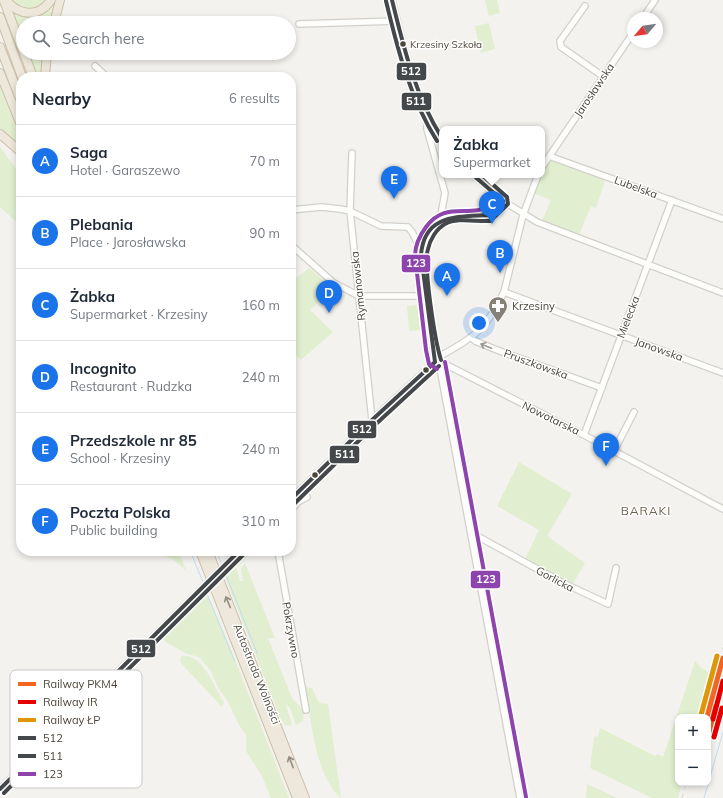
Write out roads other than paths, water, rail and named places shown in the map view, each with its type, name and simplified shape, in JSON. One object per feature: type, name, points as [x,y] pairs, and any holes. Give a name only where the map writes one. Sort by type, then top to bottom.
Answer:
[{"type":"highway","points":[[5,0],[17,10],[30,13],[42,9],[51,0]]},
{"type":"highway","points":[[5,0],[16,32]]},
{"type":"highway","points":[[56,16],[60,0]]},
{"type":"highway","points":[[0,17],[20,72]]},
{"type":"highway","points":[[0,47],[16,88]]},
{"type":"highway","points":[[27,60],[32,72]]},
{"type":"highway","points":[[45,72],[46,60]]},
{"type":"highway","points":[[0,73],[16,113]]},
{"type":"highway","points":[[0,134],[16,148]]},
{"type":"highway","name":"Autostrada Wolności","points":[[202,556],[297,798]]},
{"type":"highway","name":"Autostrada Wolności","points":[[210,556],[305,798]]},
{"type":"street","points":[[392,0],[408,66],[427,114],[439,133]]},
{"type":"street","points":[[647,12],[656,0]]},
{"type":"street","points":[[585,6],[560,41],[561,46],[604,77]]},
{"type":"street","points":[[299,24],[397,21]]},
{"type":"street","name":"Jarosławska","points":[[545,163],[627,42]]},
{"type":"street","points":[[95,66],[101,72]]},
{"type":"street","points":[[427,114],[427,129],[439,172]]},
{"type":"street","name":"Rymanowska","points":[[352,153],[350,211],[372,420]]},
{"type":"street","name":"Lubelska","points":[[550,156],[723,219]]},
{"type":"street","points":[[421,250],[429,232],[440,220],[445,193],[441,178]]},
{"type":"street","points":[[476,178],[503,201],[523,215],[723,293]]},
{"type":"street","points":[[296,494],[372,420],[437,361],[443,358],[442,355],[472,338],[486,322],[504,292],[523,215],[537,178]]},
{"type":"street","points":[[484,215],[489,209],[492,192]]},
{"type":"street","name":"Mielecka","points":[[584,435],[672,200]]},
{"type":"street","points":[[440,220],[457,216],[491,214],[503,201]]},
{"type":"street","points":[[296,209],[320,207],[350,211],[381,226],[408,228],[412,232],[421,250],[425,296],[472,536],[520,798]]},
{"type":"street","points":[[296,249],[334,283],[359,296],[425,296]]},
{"type":"street","name":"Janowska","points":[[504,292],[723,373]]},
{"type":"street","name":"Pruszkowska","points":[[472,338],[475,341],[497,350],[602,388]]},
{"type":"street","name":"Nowotarska","points":[[437,361],[584,435],[723,509]]},
{"type":"street","points":[[614,451],[634,412]]},
{"type":"street","points":[[296,504],[307,497],[303,488]]},
{"type":"street","name":"Gorlicka","points":[[472,536],[479,537],[552,578],[608,604],[616,568]]},
{"type":"street","points":[[120,670],[234,556]]},
{"type":"street","name":"Pokrzywno","points":[[279,556],[306,710]]},
{"type":"street","points":[[0,789],[10,779]]},
{"type":"waterway","points":[[192,556],[204,584]]},
{"type":"waterway","points":[[218,556],[222,565]]},
{"type":"waterway","points":[[224,570],[257,653]]},
{"type":"waterway","points":[[205,589],[235,662]]},
{"type":"waterway","points":[[704,798],[723,732]]},
{"type":"railway","points":[[705,714],[723,647]]},
{"type":"railway","points":[[682,798],[685,786]]},
{"type":"rail line","name":"ŁP","points":[[701,714],[717,656]]},
{"type":"rail line","name":"PKM4","points":[[708,714],[723,658]]},
{"type":"rail line","name":"IR","points":[[713,719],[723,681]]},
{"type":"rail line","name":"PKM4","points":[[711,724],[716,706]]},
{"type":"rail line","name":"IR","points":[[714,737],[722,708]]},
{"type":"place","name":"Krzesiny Szkoła","points":[[403,44]]},
{"type":"place","name":"Przedszkole nr 85","points":[[394,199]]},
{"type":"place","name":"Żabka","points":[[492,224]]},
{"type":"place","name":"Plebania","points":[[500,273]]},
{"type":"place","name":"Saga","points":[[447,296]]},
{"type":"place","name":"Incognito","points":[[329,313]]},
{"type":"place","name":"Krzesiny","points":[[498,323]]},
{"type":"place","name":"Poczta Polska","points":[[606,466]]},
{"type":"district","name":"BARAKI","points":[[646,510]]}]
